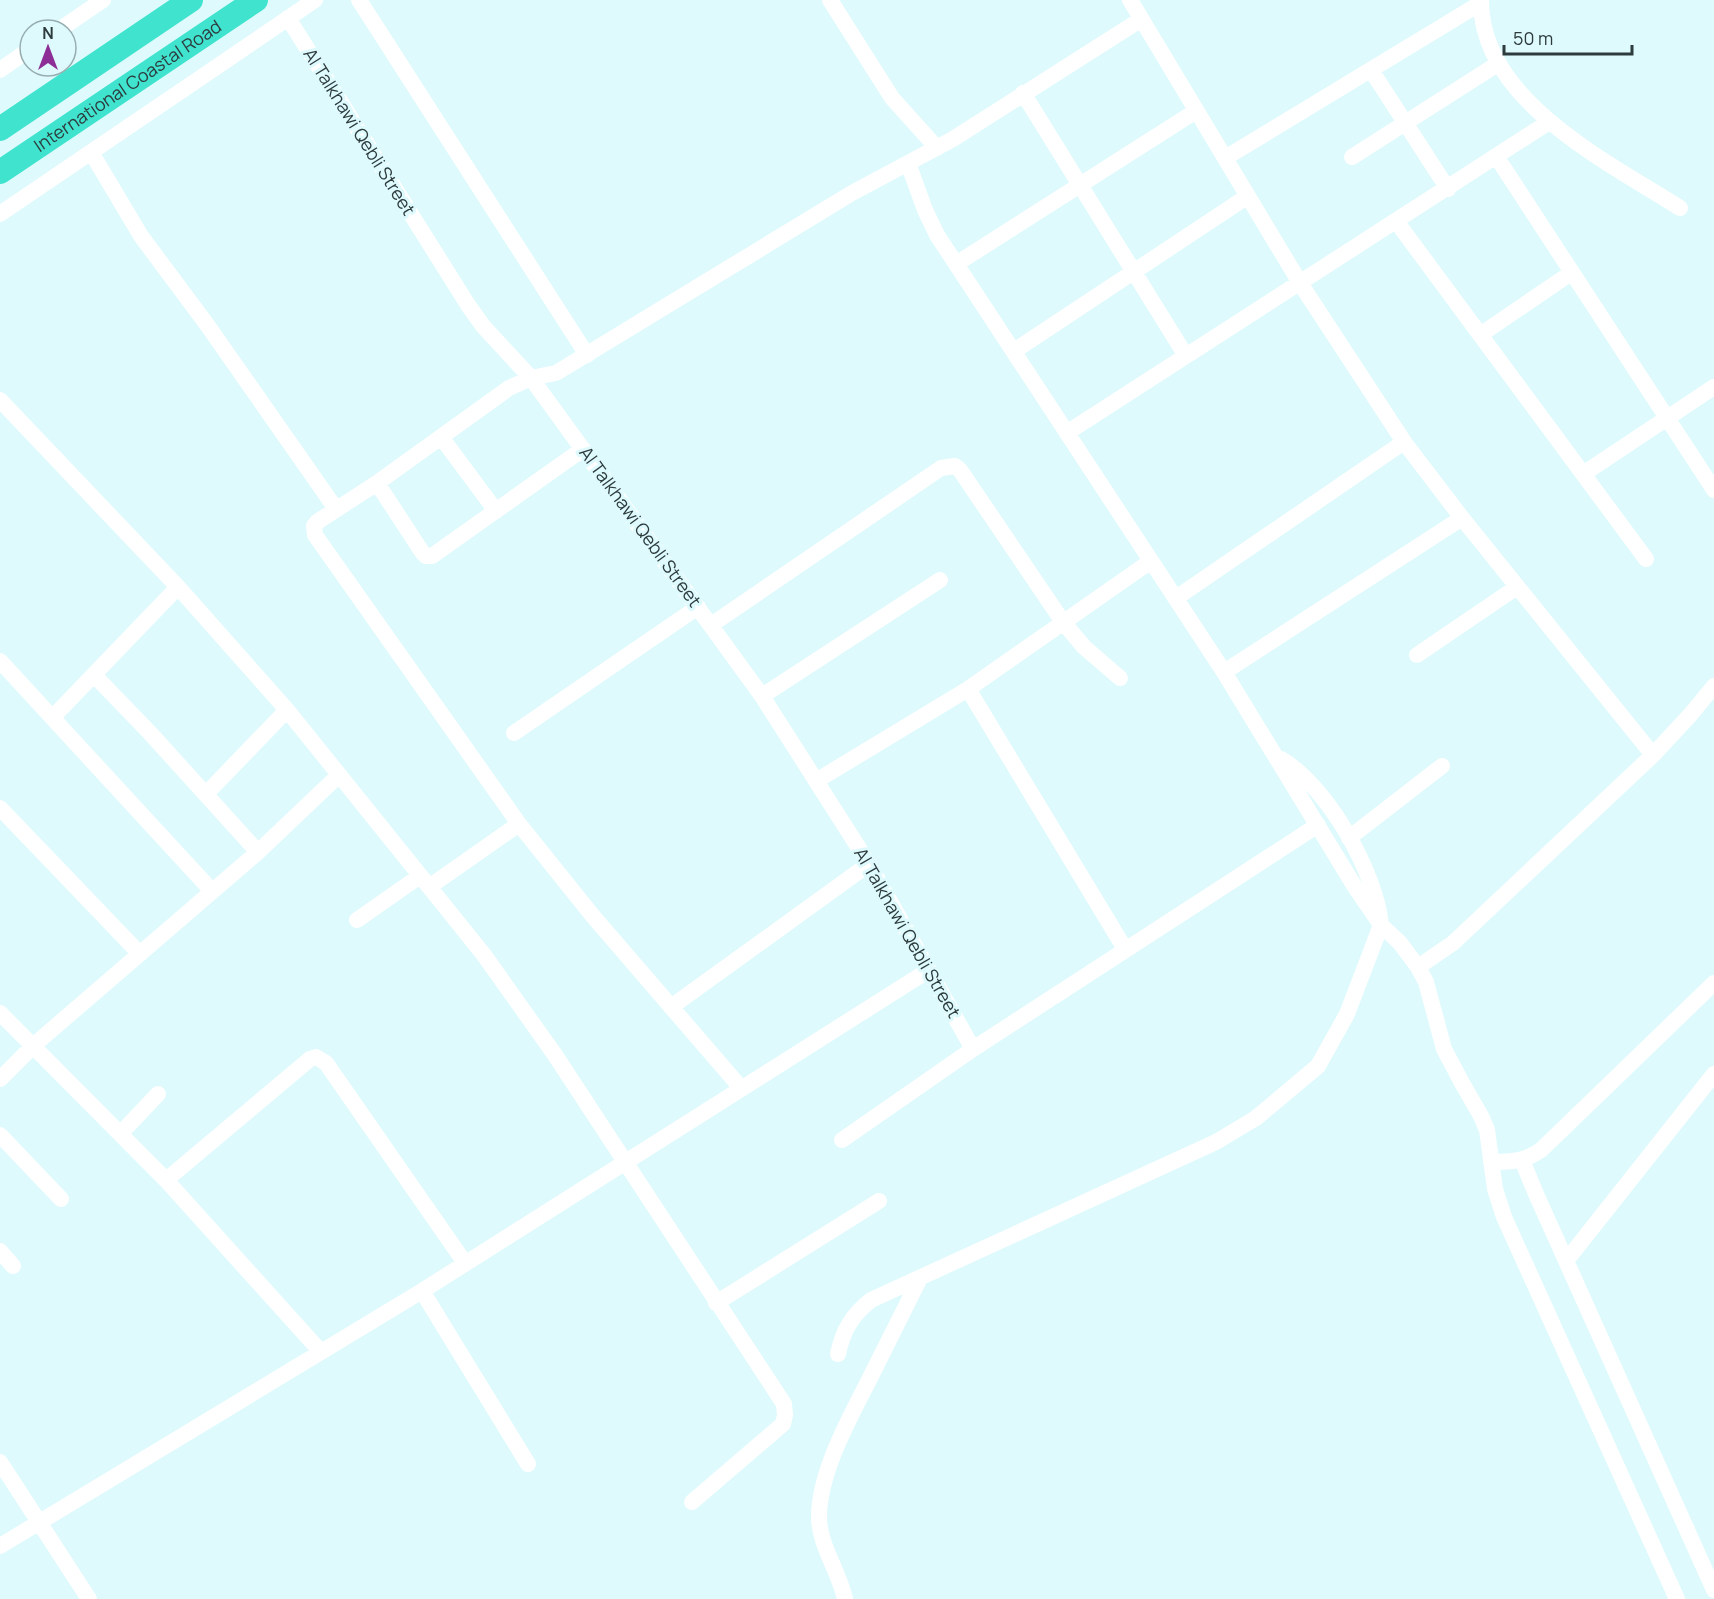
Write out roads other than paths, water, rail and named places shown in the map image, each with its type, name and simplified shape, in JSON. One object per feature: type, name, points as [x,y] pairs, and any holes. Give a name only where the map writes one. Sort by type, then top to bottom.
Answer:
[{"type":"highway","name":"International Coastal Road","points":[[0,129],[191,0]]},
{"type":"highway","name":"International Coastal Road","points":[[0,172],[256,0]]},
{"type":"street","points":[[0,214],[315,0]]},
{"type":"street","points":[[359,0],[587,355]]},
{"type":"street","points":[[830,0],[892,98],[937,148]]},
{"type":"street","points":[[1130,0],[1300,283],[1404,442],[1517,587],[1653,754]]},
{"type":"street","points":[[74,18],[94,2]]},
{"type":"street","points":[[1226,158],[1481,2],[1483,25],[1499,63],[1524,97],[1549,122],[1680,208]]},
{"type":"street","name":"Al Talkhawi Qebli Street","points":[[288,18],[468,305],[483,326],[531,378],[762,696],[869,864],[973,1049]]},
{"type":"street","points":[[741,1088],[592,915],[519,824],[315,535],[314,526],[316,522],[377,483],[508,388],[531,378],[556,373],[587,355],[852,193],[937,148],[1140,20]]},
{"type":"street","points":[[0,70],[18,58]]},
{"type":"street","points":[[1352,157],[1499,63]]},
{"type":"street","points":[[1371,70],[1448,189]]},
{"type":"street","points":[[1023,93],[1186,356]]},
{"type":"street","points":[[956,264],[1196,111]]},
{"type":"street","points":[[1068,432],[1549,122]]},
{"type":"street","points":[[91,152],[141,236],[227,353],[336,509]]},
{"type":"street","points":[[1496,156],[1714,490]]},
{"type":"street","points":[[908,163],[937,235],[1224,672],[1355,887],[1381,925],[1400,943],[1418,967],[1426,982],[1444,1049],[1487,1130],[1495,1189],[1504,1217],[1677,1599]]},
{"type":"street","points":[[1014,351],[1248,196]]},
{"type":"street","points":[[1396,221],[1646,559]]},
{"type":"street","points":[[1480,335],[1571,273]]},
{"type":"street","points":[[1583,474],[1714,387]]},
{"type":"street","points":[[0,400],[178,587],[287,710],[425,881],[520,1003],[784,1404],[786,1415],[783,1425],[692,1502]]},
{"type":"street","points":[[441,437],[496,511]]},
{"type":"street","points":[[1176,598],[1404,442]]},
{"type":"street","points":[[377,483],[426,556],[437,554],[583,449]]},
{"type":"street","points":[[711,624],[941,468],[955,466],[960,470],[1063,622],[1092,655],[1120,678]]},
{"type":"street","points":[[1224,672],[1462,518]]},
{"type":"street","points":[[816,781],[968,689],[1152,561]]},
{"type":"street","points":[[762,696],[940,580]]},
{"type":"street","points":[[52,717],[178,587]]},
{"type":"street","points":[[1417,655],[1517,587]]},
{"type":"street","points":[[514,733],[698,607]]},
{"type":"street","points":[[0,661],[212,891]]},
{"type":"street","points":[[94,675],[258,852]]},
{"type":"street","points":[[1418,967],[1453,943],[1653,754],[1714,686]]},
{"type":"street","points":[[968,689],[1125,949]]},
{"type":"street","points":[[206,794],[287,710]]},
{"type":"street","points":[[838,1354],[845,1331],[858,1311],[871,1300],[1216,1142],[1256,1118],[1318,1066],[1347,1014],[1381,925],[1380,911],[1372,885],[1349,838],[1312,784],[1275,755]]},
{"type":"street","points":[[1349,838],[1442,766]]},
{"type":"street","points":[[0,1079],[34,1045],[258,852],[339,775]]},
{"type":"street","points":[[0,808],[140,954]]},
{"type":"street","points":[[357,920],[519,824]]},
{"type":"street","points":[[842,1140],[973,1049],[1318,825]]},
{"type":"street","points":[[671,1007],[869,864]]},
{"type":"street","points":[[0,1546],[422,1290],[928,970]]},
{"type":"street","points":[[1491,1161],[1522,1160],[1541,1150],[1714,983]]},
{"type":"street","points":[[0,1013],[166,1180],[321,1352]]},
{"type":"street","points":[[166,1180],[310,1059],[316,1057],[326,1063],[465,1263]]},
{"type":"street","points":[[1566,1261],[1714,1074]]},
{"type":"street","points":[[121,1133],[158,1094]]},
{"type":"street","points":[[0,1135],[61,1199]]},
{"type":"street","points":[[1522,1160],[1714,1590]]},
{"type":"street","points":[[716,1303],[879,1201]]},
{"type":"street","points":[[0,1251],[13,1266]]},
{"type":"street","points":[[845,1599],[820,1530],[819,1517],[823,1491],[830,1466],[848,1421],[920,1278]]},
{"type":"street","points":[[422,1290],[528,1464]]},
{"type":"street","points":[[0,1462],[89,1599]]}]
